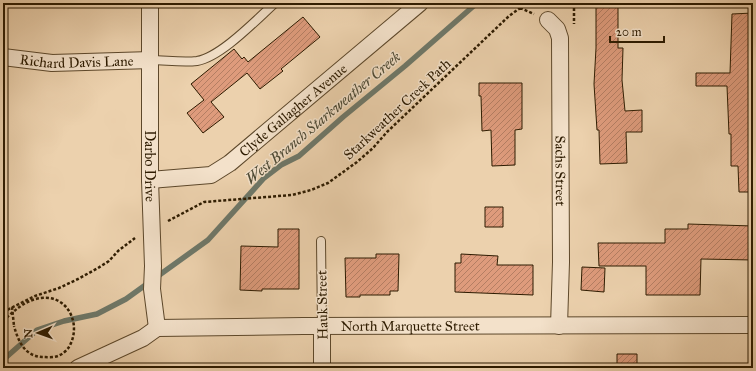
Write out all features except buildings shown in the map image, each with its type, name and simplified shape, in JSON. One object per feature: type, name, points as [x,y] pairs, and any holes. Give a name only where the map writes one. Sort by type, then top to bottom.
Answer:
[{"type":"street","name":"Darbo Drive","points":[[150,3],[150,180],[153,266],[152,289],[157,328]]},
{"type":"street","name":"Clyde Gallagher Avenue","points":[[150,180],[211,175],[226,166],[247,150],[420,3]]},
{"type":"street","name":"Sachs Street","points":[[548,20],[557,29],[560,38],[562,262],[559,326]]},
{"type":"street","name":"Richard Davis Lane","points":[[3,57],[52,63],[151,60]]},
{"type":"street","name":"North Marquette Street","points":[[157,328],[753,325]]},
{"type":"street","name":"Hauk Street","points":[[322,327],[322,368]]},
{"type":"street","points":[[78,368],[143,338],[157,328]]},
{"type":"lane","points":[[151,60],[196,61],[208,58],[230,43],[275,3]]},
{"type":"lane","name":"Hauk Street","points":[[321,241],[322,327]]},
{"type":"path","name":"Starkweather Creek Path","points":[[172,219],[204,202],[292,195],[311,190],[328,183],[357,162],[373,148],[387,132],[503,22],[527,3]]},
{"type":"path","points":[[574,3],[574,27]]},
{"type":"path","points":[[3,312],[35,296],[78,280],[109,261],[133,240]]},
{"type":"path","points":[[3,321],[16,309],[29,301],[43,298],[54,299],[63,304],[70,311],[74,321],[73,340],[67,349],[60,355],[51,357],[38,356],[22,348],[14,326],[12,307]]},
{"type":"waterway","name":"West Branch Starkweather Creek","points":[[3,360],[37,330],[64,321],[97,314],[126,299],[208,240],[264,178],[281,165],[299,156],[477,3]]}]
